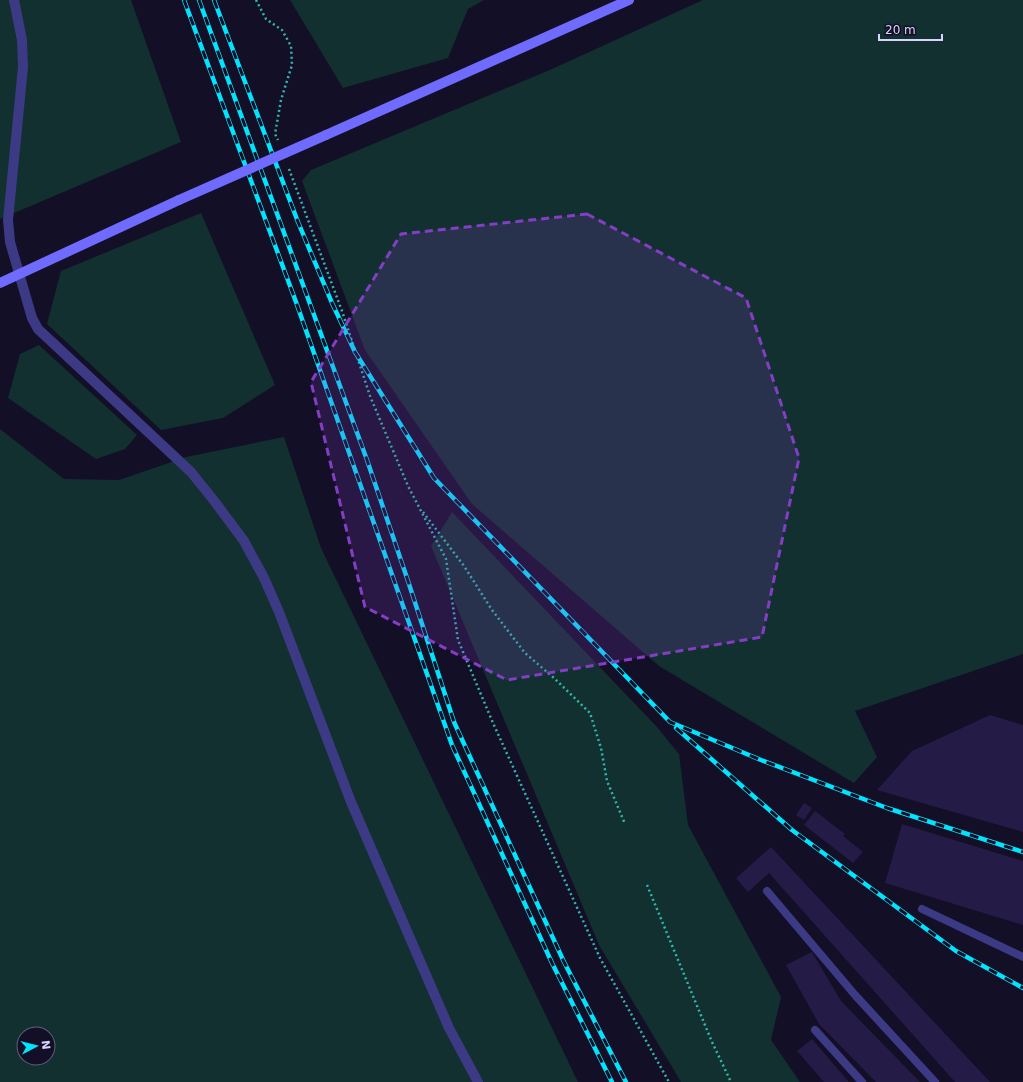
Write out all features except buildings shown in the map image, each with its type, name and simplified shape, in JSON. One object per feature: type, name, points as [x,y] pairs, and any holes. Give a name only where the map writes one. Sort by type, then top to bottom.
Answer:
[{"type":"main road","points":[[0,283],[179,200],[629,0]]},
{"type":"street","points":[[14,0],[22,40],[23,67],[8,220],[10,242],[32,318],[38,329],[191,472],[244,541],[264,578],[279,612],[357,817],[449,1028],[478,1082]]},
{"type":"lane","points":[[767,890],[855,995],[935,1082]]},
{"type":"lane","points":[[922,909],[1023,956]]},
{"type":"lane","points":[[815,1030],[862,1082]]},
{"type":"path","points":[[342,311],[370,396],[408,486],[446,559],[458,640],[600,958],[669,1082]]},
{"type":"path","points":[[418,506],[464,566],[492,610],[525,653],[554,678],[590,713],[602,748],[606,781],[625,824]]},
{"type":"path","points":[[647,885],[712,1042],[731,1082]]},
{"type":"highlighted area","points":[[587,214],[746,298],[799,458],[762,637],[507,680],[365,607],[311,382],[401,234]]},
{"type":"green space","points":[[0,0],[131,0],[181,142],[0,219]]},
{"type":"green space","points":[[290,0],[484,0],[468,9],[448,58],[343,88]]},
{"type":"green space","points":[[703,0],[1023,0],[1023,654],[855,711],[877,757],[854,783],[659,666],[472,504],[365,350],[302,181],[311,170],[552,69]]},
{"type":"green space","points":[[201,213],[275,385],[223,418],[161,430],[47,324],[61,271]]},
{"type":"green space","points":[[39,345],[137,435],[125,449],[96,459],[8,398],[20,354]]},
{"type":"green space","points":[[0,429],[64,479],[119,480],[186,457],[284,437],[321,548],[578,1082],[0,1082]]},
{"type":"green space","points":[[452,512],[657,727],[679,754],[688,825],[781,997],[771,1040],[800,1082],[681,1082],[599,945],[431,546]]},
{"type":"railway","points":[[184,0],[296,302],[452,745],[552,963],[612,1082]]},
{"type":"railway","points":[[199,0],[367,460],[454,722],[564,962],[626,1082]]},
{"type":"railway","points":[[214,0],[298,222],[332,303],[355,352],[434,478],[670,722],[761,760],[887,808],[1023,852]]},
{"type":"railway","points":[[676,728],[792,830],[956,951],[1023,988]]}]
